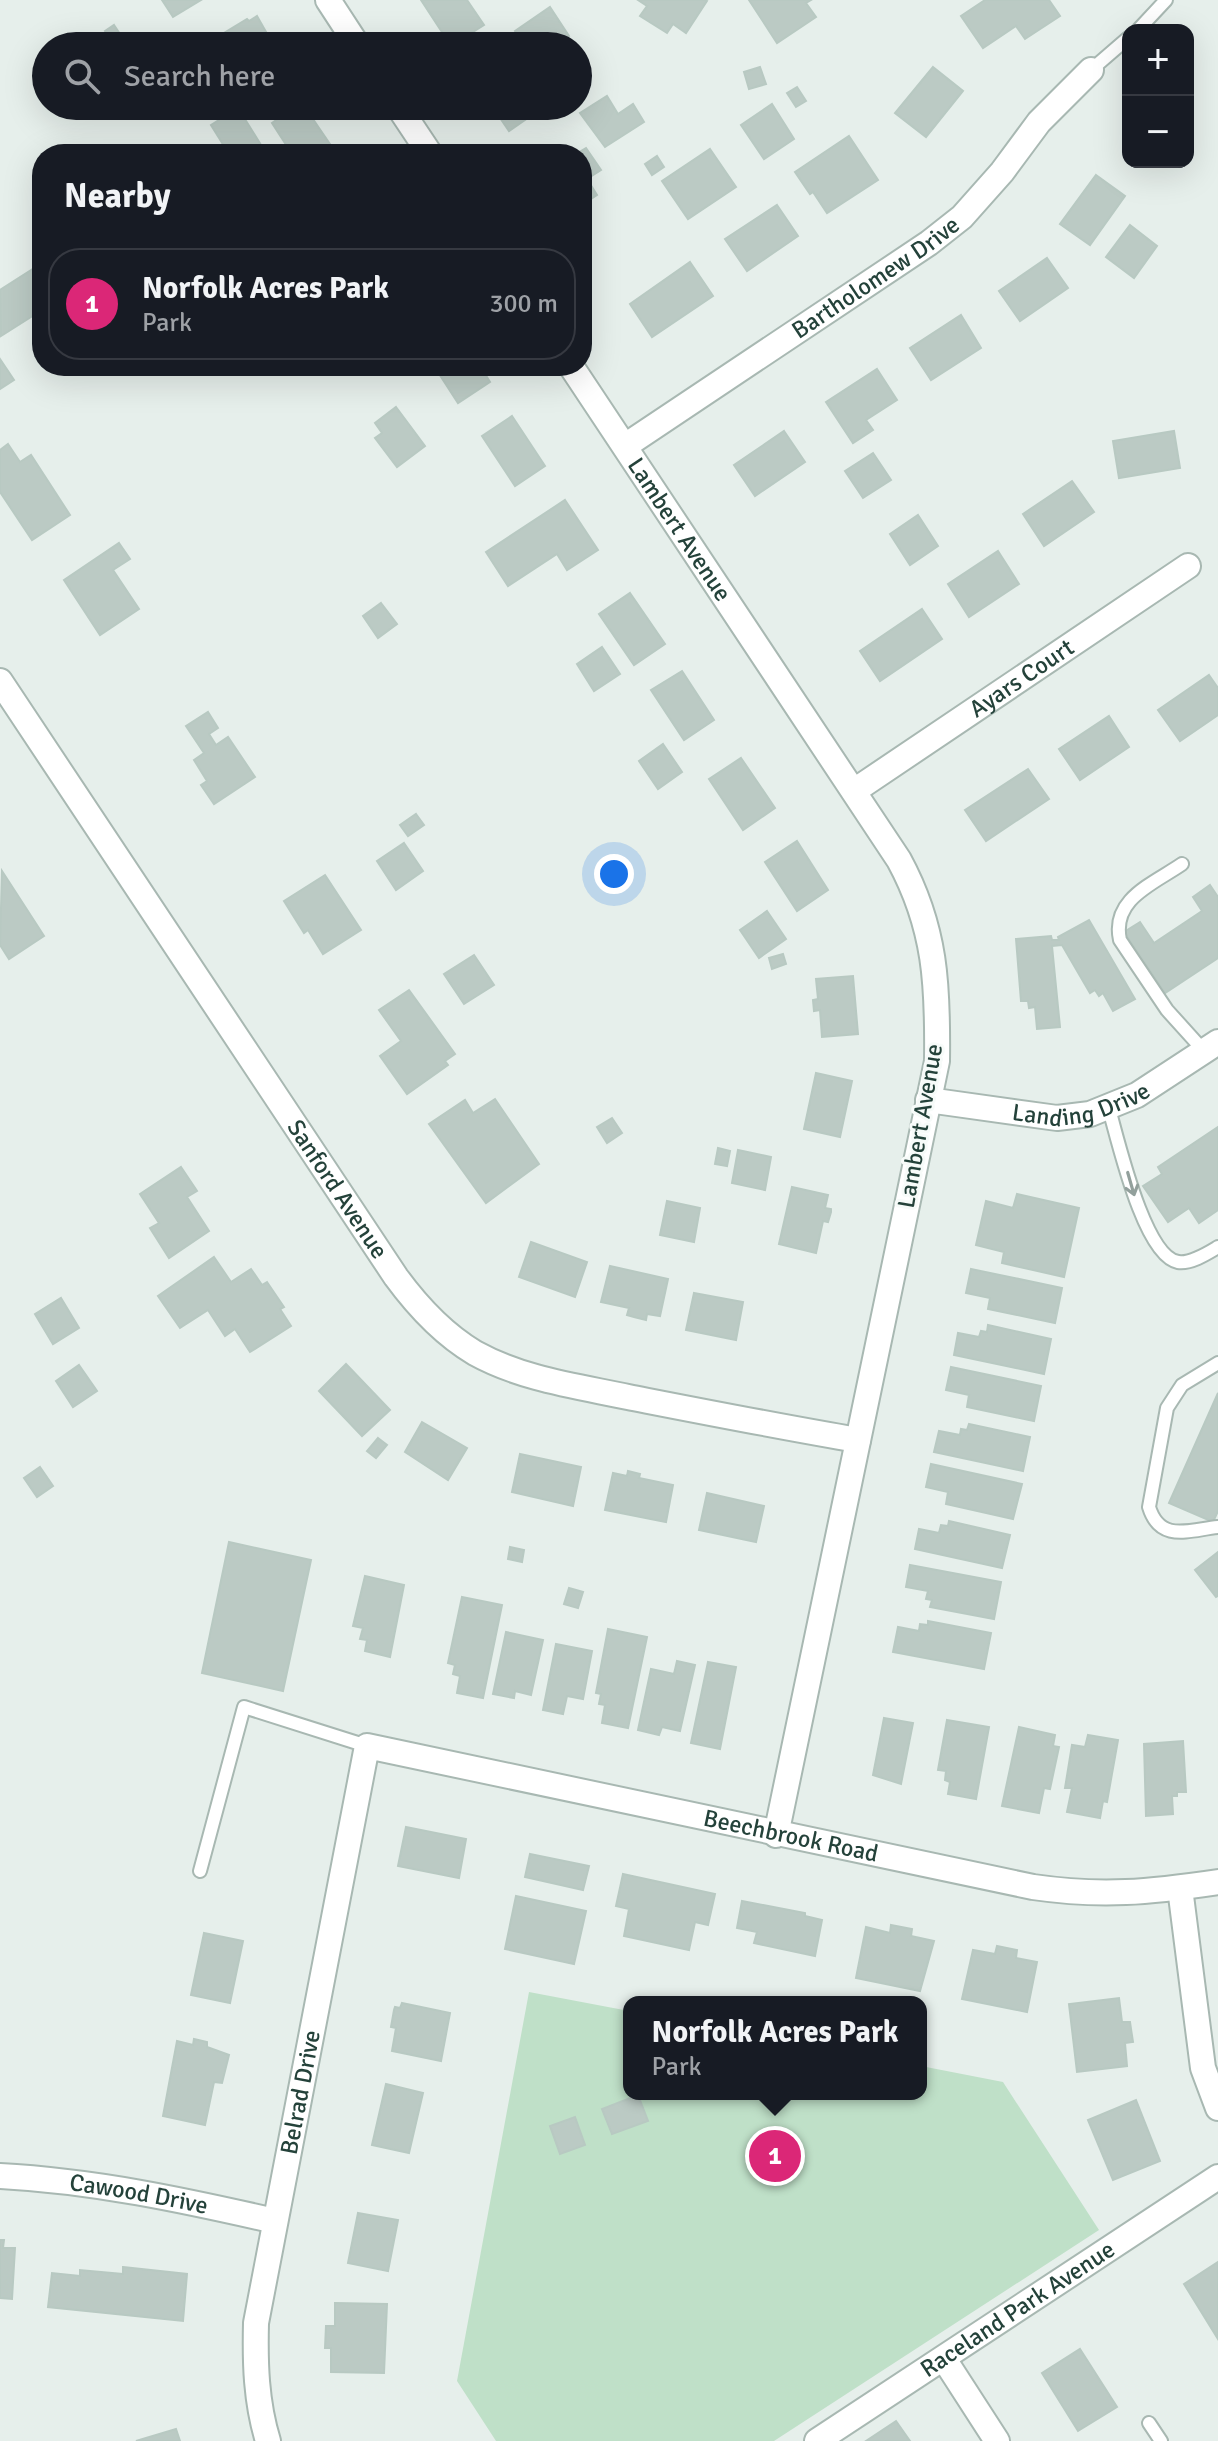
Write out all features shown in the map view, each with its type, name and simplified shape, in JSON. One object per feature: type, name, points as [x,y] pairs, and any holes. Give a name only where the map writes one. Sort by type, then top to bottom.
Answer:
[{"type":"street","points":[[328,0],[349,32]]},
{"type":"street","name":"Bartholomew Drive","points":[[625,446],[929,243],[962,217],[1002,172],[1039,122],[1091,70]]},
{"type":"street","points":[[407,120],[423,144]]},
{"type":"street","name":"Lambert Avenue","points":[[578,376],[854,791],[912,884],[923,910],[932,946],[938,998],[937,1061],[776,1835]]},
{"type":"street","name":"Ayars Court","points":[[854,791],[1188,566]]},
{"type":"street","name":"Sanford Avenue","points":[[0,681],[396,1277],[430,1318],[473,1351],[499,1365],[544,1379],[745,1421],[858,1440]]},
{"type":"street","name":"Landing Drive","points":[[928,1100],[1057,1118],[1090,1114],[1109,1109],[1137,1095],[1211,1046]]},
{"type":"street","name":"Beechbrook Road","points":[[367,1746],[776,1835],[1070,1893],[1129,1894],[1218,1882]]},
{"type":"street","name":"Belrad Drive","points":[[268,2441],[257,2395],[255,2347],[262,2284],[367,1746]]},
{"type":"street","points":[[1180,1888],[1203,2068],[1217,2102]]},
{"type":"street","name":"Cawood Drive","points":[[0,2176],[56,2179],[121,2188],[275,2221]]},
{"type":"street","name":"Raceland Park Avenue","points":[[817,2441],[1218,2177]]},
{"type":"street","points":[[944,2359],[997,2441]]},
{"type":"lane","points":[[1144,24],[1166,0]]},
{"type":"lane","points":[[1091,70],[1122,43]]},
{"type":"lane","points":[[1182,864],[1131,898],[1121,910],[1117,927],[1120,940],[1167,1010],[1211,1046]]},
{"type":"lane","points":[[1109,1109],[1135,1198],[1155,1244],[1167,1257],[1179,1262],[1191,1260],[1218,1247]]},
{"type":"lane","points":[[1218,1363],[1182,1385],[1167,1408],[1149,1507],[1153,1520],[1162,1529],[1172,1532],[1218,1527]]},
{"type":"lane","points":[[200,1871],[244,1707],[367,1746]]},
{"type":"lane","points":[[1149,2423],[1161,2441]]},
{"type":"green space","points":[[529,1992],[623,2010],[623,2100],[927,2100],[927,2067],[1003,2082],[1099,2230],[774,2441],[496,2441],[457,2381]]},
{"type":"building","points":[[162,0],[201,0],[173,17]]},
{"type":"building","points":[[421,0],[467,0],[484,25],[473,32],[442,32]]},
{"type":"building","points":[[638,0],[707,1],[686,33],[673,24],[667,33],[640,16],[647,6]]},
{"type":"building","points":[[749,0],[811,0],[806,3],[816,17],[777,43]]},
{"type":"building","points":[[985,0],[1049,0],[1060,16],[1025,39],[1016,26],[983,48],[961,16]]},
{"type":"building","points":[[550,7],[566,32],[516,32]]},
{"type":"building","points":[[257,16],[266,32],[226,32],[247,19],[249,21]]},
{"type":"building","points":[[114,25],[119,32],[106,32]]},
{"type":"building","points":[[760,67],[766,84],[749,89],[744,72]]},
{"type":"building","points":[[933,67],[963,91],[926,137],[895,113]]},
{"type":"building","points":[[797,87],[806,101],[796,107],[787,93]]},
{"type":"building","points":[[607,96],[618,114],[633,104],[644,122],[605,147],[585,120],[592,120],[592,105]]},
{"type":"building","points":[[772,104],[794,139],[764,159],[741,125]]},
{"type":"building","points":[[219,120],[245,120],[260,144],[223,144],[211,125]]},
{"type":"building","points":[[276,120],[314,120],[330,144],[286,144],[272,123]]},
{"type":"building","points":[[502,120],[525,120],[509,131]]},
{"type":"building","points":[[849,136],[878,180],[827,213],[795,172]]},
{"type":"building","points":[[710,149],[736,187],[688,219],[662,181]]},
{"type":"building","points":[[657,156],[664,167],[652,175],[645,164]]},
{"type":"building","points":[[592,157],[601,170],[592,176]]},
{"type":"building","points":[[1096,175],[1125,196],[1090,245],[1060,224]]},
{"type":"building","points":[[777,205],[798,236],[747,271],[725,239]]},
{"type":"building","points":[[1130,225],[1157,246],[1134,278],[1106,257]]},
{"type":"building","points":[[1047,258],[1068,288],[1020,321],[999,291]]},
{"type":"building","points":[[690,262],[713,296],[652,337],[630,304]]},
{"type":"building","points":[[32,269],[32,316],[1,336],[0,290]]},
{"type":"building","points":[[961,315],[981,348],[931,380],[910,348]]},
{"type":"building","points":[[0,359],[14,380],[0,389]]},
{"type":"building","points":[[877,369],[897,400],[866,420],[873,430],[853,443],[826,402]]},
{"type":"building","points":[[440,376],[486,376],[490,382],[458,403]]},
{"type":"building","points":[[396,407],[425,446],[397,467],[375,438],[382,433],[375,423]]},
{"type":"building","points":[[512,416],[545,466],[515,486],[482,436]]},
{"type":"building","points":[[784,431],[805,462],[755,496],[734,465]]},
{"type":"building","points":[[1174,431],[1180,468],[1119,478],[1113,441]]},
{"type":"building","points":[[8,444],[20,462],[31,455],[70,515],[32,540],[0,492],[0,450]]},
{"type":"building","points":[[873,453],[891,480],[863,498],[845,471]]},
{"type":"building","points":[[1072,481],[1094,512],[1044,546],[1023,514]]},
{"type":"building","points":[[565,500],[598,550],[567,570],[557,554],[508,586],[486,552]]},
{"type":"building","points":[[918,515],[938,546],[910,565],[890,534]]},
{"type":"building","points":[[119,543],[130,559],[113,570],[139,609],[100,635],[64,580]]},
{"type":"building","points":[[998,551],[1019,584],[969,617],[948,584]]},
{"type":"building","points":[[630,593],[665,644],[634,665],[599,614]]},
{"type":"building","points":[[381,603],[397,624],[378,638],[363,616]]},
{"type":"building","points":[[922,609],[942,639],[880,681],[860,651]]},
{"type":"building","points":[[602,647],[620,674],[594,691],[577,664]]},
{"type":"building","points":[[682,671],[714,720],[684,740],[651,690]]},
{"type":"building","points":[[1209,675],[1218,688],[1218,715],[1180,741],[1158,710]]},
{"type":"building","points":[[208,712],[218,728],[209,734],[216,745],[228,737],[255,777],[214,804],[201,785],[207,781],[194,760],[204,753],[186,726]]},
{"type":"building","points":[[1109,716],[1129,747],[1080,780],[1059,749]]},
{"type":"building","points":[[663,744],[682,772],[658,789],[639,761]]},
{"type":"building","points":[[741,758],[775,808],[743,830],[709,779]]},
{"type":"building","points":[[1028,769],[1049,799],[986,841],[965,810]]},
{"type":"building","points":[[416,814],[424,825],[408,836],[400,825]]},
{"type":"building","points":[[797,841],[828,890],[797,911],[765,862]]},
{"type":"building","points":[[404,843],[423,871],[396,890],[377,861]]},
{"type":"building","points":[[2,871],[44,936],[9,959],[0,945]]},
{"type":"building","points":[[325,875],[361,930],[323,954],[308,930],[304,933],[284,901]]},
{"type":"building","points":[[1210,885],[1218,897],[1218,958],[1165,993],[1124,932],[1140,922],[1154,943],[1202,911],[1193,897]]},
{"type":"building","points":[[767,911],[786,939],[759,958],[740,930]]},
{"type":"building","points":[[1089,920],[1135,999],[1113,1011],[1103,993],[1099,996],[1095,990],[1090,993],[1062,945],[1052,946],[1060,1027],[1037,1029],[1035,1007],[1029,1008],[1028,1001],[1021,1001],[1016,939],[1051,936],[1052,940],[1059,940],[1058,937]]},
{"type":"building","points":[[783,954],[786,964],[772,969],[769,958]]},
{"type":"building","points":[[474,955],[494,985],[464,1004],[444,974]]},
{"type":"building","points":[[853,976],[858,1034],[822,1037],[820,1010],[814,1011],[813,1000],[818,999],[816,979]]},
{"type":"building","points":[[409,990],[455,1054],[445,1061],[448,1065],[407,1094],[380,1056],[401,1041],[379,1010]]},
{"type":"building","points":[[816,1073],[852,1081],[840,1137],[804,1129]]},
{"type":"building","points":[[495,1099],[539,1164],[486,1203],[429,1124],[465,1100],[473,1113]]},
{"type":"building","points":[[612,1118],[622,1133],[607,1143],[597,1127]]},
{"type":"building","points":[[1218,1127],[1218,1210],[1199,1223],[1189,1208],[1168,1222],[1143,1186],[1162,1174],[1158,1167]]},
{"type":"building","points":[[718,1148],[730,1151],[727,1166],[715,1164]]},
{"type":"building","points":[[738,1150],[771,1157],[765,1190],[732,1183]]},
{"type":"building","points":[[181,1167],[197,1191],[187,1197],[209,1231],[169,1258],[150,1228],[159,1223],[140,1194]]},
{"type":"building","points":[[792,1187],[828,1195],[825,1208],[831,1209],[831,1212],[828,1222],[823,1221],[816,1253],[779,1244]]},
{"type":"building","points":[[1017,1194],[1079,1208],[1064,1277],[1002,1263],[1004,1252],[976,1245],[986,1201],[1013,1208]]},
{"type":"building","points":[[667,1201],[700,1208],[694,1242],[660,1235]]},
{"type":"building","points":[[531,1242],[587,1262],[575,1297],[519,1277]]},
{"type":"building","points":[[214,1257],[231,1282],[251,1269],[262,1285],[267,1282],[284,1307],[280,1309],[291,1326],[250,1352],[235,1329],[225,1336],[208,1310],[180,1328],[158,1296]]},
{"type":"building","points":[[610,1266],[668,1279],[660,1316],[647,1314],[646,1320],[627,1315],[629,1308],[601,1302]]},
{"type":"building","points":[[971,1269],[1062,1288],[1055,1323],[988,1309],[990,1298],[966,1293]]},
{"type":"building","points":[[694,1293],[743,1302],[736,1340],[686,1330]]},
{"type":"building","points":[[61,1298],[79,1328],[53,1344],[35,1314]]},
{"type":"building","points":[[988,1325],[1051,1339],[1044,1374],[954,1355],[958,1333],[979,1337],[981,1331],[987,1332]]},
{"type":"building","points":[[346,1364],[390,1410],[362,1436],[319,1391]]},
{"type":"building","points":[[79,1365],[97,1391],[73,1407],[56,1381]]},
{"type":"building","points":[[951,1367],[1041,1386],[1034,1421],[967,1407],[969,1395],[946,1390]]},
{"type":"building","points":[[1218,1393],[1218,1511],[1213,1522],[1169,1503]]},
{"type":"building","points":[[422,1422],[467,1448],[448,1480],[405,1452]]},
{"type":"building","points":[[969,1424],[1030,1437],[1023,1471],[934,1452],[939,1431],[960,1435],[961,1429],[967,1430]]},
{"type":"building","points":[[378,1438],[387,1445],[376,1458],[367,1451]]},
{"type":"building","points":[[520,1454],[581,1467],[573,1506],[512,1492]]},
{"type":"building","points":[[931,1464],[1022,1484],[1013,1519],[946,1504],[948,1492],[926,1487]]},
{"type":"building","points":[[40,1467],[53,1486],[37,1497],[24,1478]]},
{"type":"building","points":[[628,1471],[640,1474],[639,1478],[673,1485],[666,1522],[605,1510],[613,1473],[627,1476]]},
{"type":"building","points":[[707,1493],[764,1506],[756,1542],[699,1530]]},
{"type":"building","points":[[949,1521],[1010,1535],[1002,1568],[915,1549],[919,1529],[939,1533],[941,1525],[948,1526]]},
{"type":"building","points":[[229,1542],[311,1560],[283,1691],[202,1673]]},
{"type":"building","points":[[510,1547],[524,1550],[522,1562],[508,1559]]},
{"type":"building","points":[[1218,1552],[1218,1596],[1216,1597],[1195,1570]]},
{"type":"building","points":[[910,1565],[1001,1582],[994,1619],[930,1607],[932,1600],[926,1599],[928,1591],[906,1587]]},
{"type":"building","points":[[365,1576],[404,1585],[390,1657],[365,1651],[367,1640],[360,1639],[363,1628],[353,1626]]},
{"type":"building","points":[[569,1588],[583,1592],[578,1608],[564,1604]]},
{"type":"building","points":[[462,1597],[502,1605],[483,1698],[457,1693],[460,1676],[453,1674],[455,1665],[448,1663]]},
{"type":"building","points":[[928,1621],[991,1633],[984,1669],[893,1652],[898,1627],[919,1631],[920,1624],[928,1625]]},
{"type":"building","points":[[608,1629],[647,1637],[628,1728],[602,1723],[605,1705],[599,1704],[601,1694],[596,1693]]},
{"type":"building","points":[[506,1632],[543,1640],[531,1695],[515,1691],[514,1698],[493,1694]]},
{"type":"building","points":[[556,1644],[592,1651],[583,1699],[567,1696],[563,1714],[543,1710]]},
{"type":"building","points":[[677,1661],[695,1665],[680,1731],[662,1727],[659,1735],[638,1730],[651,1669],[674,1674]]},
{"type":"building","points":[[708,1662],[736,1667],[720,1749],[691,1743]]},
{"type":"building","points":[[884,1718],[913,1723],[901,1784],[873,1775]]},
{"type":"building","points":[[947,1720],[989,1727],[976,1799],[948,1794],[950,1782],[945,1780],[946,1771],[938,1770]]},
{"type":"building","points":[[1019,1727],[1055,1735],[1053,1746],[1059,1747],[1050,1789],[1044,1788],[1039,1813],[1002,1806]]},
{"type":"building","points":[[1088,1735],[1118,1740],[1107,1802],[1103,1801],[1100,1818],[1067,1812],[1072,1788],[1065,1788],[1072,1745],[1085,1747]]},
{"type":"building","points":[[1183,1741],[1186,1792],[1177,1792],[1177,1796],[1172,1796],[1173,1814],[1146,1816],[1144,1744]]},
{"type":"building","points":[[406,1827],[466,1839],[459,1878],[398,1866]]},
{"type":"building","points":[[530,1854],[589,1866],[583,1890],[525,1877]]},
{"type":"building","points":[[623,1874],[715,1894],[708,1925],[695,1922],[689,1950],[624,1936],[629,1909],[616,1906]]},
{"type":"building","points":[[516,1896],[586,1911],[574,1964],[505,1949]]},
{"type":"building","points":[[742,1901],[805,1913],[805,1916],[822,1920],[815,1956],[754,1943],[757,1932],[737,1928]]},
{"type":"building","points":[[891,1925],[912,1929],[911,1936],[934,1941],[920,1991],[856,1978],[866,1927],[890,1933]]},
{"type":"building","points":[[204,1933],[243,1941],[230,2003],[191,1995]]},
{"type":"building","points":[[997,1946],[1017,1950],[1016,1958],[1037,1962],[1027,2012],[962,1999],[973,1950],[995,1954]]},
{"type":"building","points":[[1119,1998],[1122,2022],[1130,2022],[1133,2042],[1125,2043],[1127,2066],[1077,2072],[1069,2004]]},
{"type":"building","points":[[402,2003],[450,2013],[441,2061],[392,2051],[396,2028],[391,2027],[394,2010],[395,2007],[400,2008]]},
{"type":"building","points":[[194,2039],[207,2042],[207,2047],[229,2055],[222,2083],[214,2082],[205,2125],[163,2116],[177,2041],[193,2045]]},
{"type":"building","points":[[386,2084],[423,2093],[409,2153],[372,2145]]},
{"type":"building","points":[[625,2100],[640,2100],[648,2121],[612,2134],[602,2109]]},
{"type":"building","points":[[1136,2100],[1160,2161],[1113,2180],[1088,2120]]},
{"type":"building","points":[[575,2117],[585,2145],[560,2154],[550,2126]]},
{"type":"building","points":[[358,2213],[398,2220],[388,2271],[348,2263]]},
{"type":"building","points":[[0,2240],[4,2240],[3,2248],[15,2248],[12,2299],[0,2298]]},
{"type":"building","points":[[1218,2262],[1218,2339],[1184,2284]]},
{"type":"building","points":[[123,2267],[187,2274],[183,2321],[48,2307],[52,2273],[80,2276],[80,2270],[123,2274]]},
{"type":"building","points":[[335,2303],[387,2304],[384,2373],[331,2372],[331,2348],[325,2348],[326,2326],[335,2326]]},
{"type":"building","points":[[1080,2349],[1117,2407],[1078,2431],[1042,2373]]},
{"type":"building","points":[[896,2421],[910,2441],[866,2441]]},
{"type":"building","points":[[176,2429],[180,2441],[136,2441]]},
{"type":"place","name":"Norfolk Acres Park","points":[[775,2156]]}]
